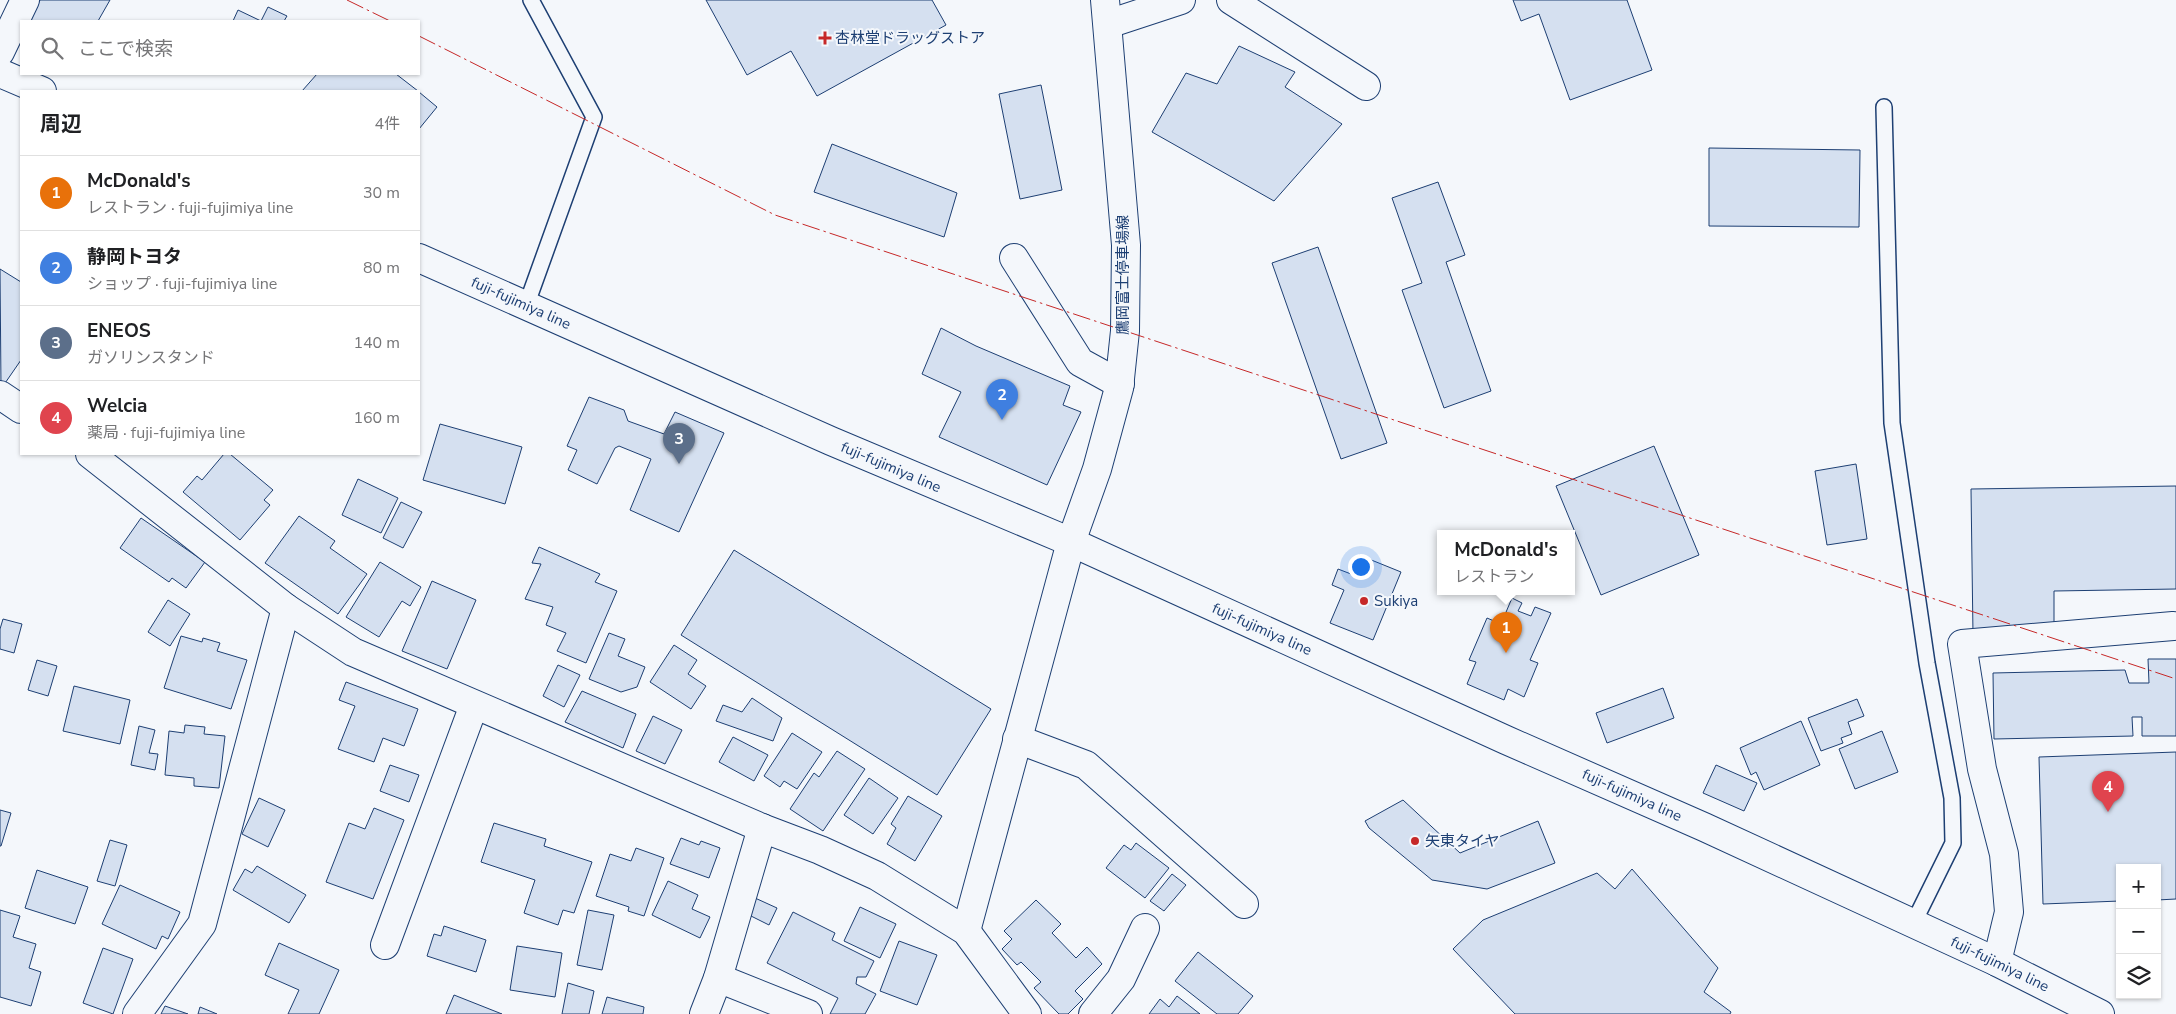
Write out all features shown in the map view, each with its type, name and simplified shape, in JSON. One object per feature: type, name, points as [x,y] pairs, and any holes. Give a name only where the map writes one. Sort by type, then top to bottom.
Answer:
[{"type":"street","points":[[0,52],[25,0]]},
{"type":"street","points":[[1106,12],[1181,0]]},
{"type":"street","points":[[1231,0],[1366,86]]},
{"type":"street","name":"鷹岡富士停車場線","points":[[966,931],[1070,542],[1096,469],[1120,384],[1125,331],[1126,245],[1106,12]]},
{"type":"street","points":[[0,73],[40,90]]},
{"type":"street","name":"fuji-fujimiya line","points":[[420,258],[831,441],[1070,542],[1914,922],[2100,1014]]},
{"type":"street","points":[[1014,258],[1080,362],[1120,384]]},
{"type":"street","points":[[0,396],[20,408]]},
{"type":"street","points":[[91,455],[286,608],[353,652],[878,876],[966,931],[1027,1014]]},
{"type":"street","points":[[137,1014],[202,924],[286,608]]},
{"type":"street","points":[[1997,962],[2009,912],[2004,854],[1982,769],[1962,644],[2173,626]]},
{"type":"street","points":[[384,945],[474,705]]},
{"type":"street","points":[[1018,738],[1086,765],[1244,904]]},
{"type":"street","points":[[704,1014],[718,978],[762,828]]},
{"type":"street","points":[[1093,1014],[1121,979],[1145,928]]},
{"type":"street","points":[[718,978],[808,1014]]},
{"type":"lane","points":[[526,306],[594,117],[531,0]]},
{"type":"lane","points":[[1884,107],[1892,424],[1927,663],[1952,798],[1953,843],[1914,922]]},
{"type":"building","points":[[40,0],[110,0],[99,20],[30,20]]},
{"type":"building","name":"杏林堂ドラッグストア","points":[[706,0],[932,0],[946,25],[817,96],[791,51],[747,75]]},
{"type":"building","points":[[1513,0],[1627,0],[1652,70],[1570,100],[1539,14],[1521,21]]},
{"type":"building","points":[[268,7],[287,16],[285,20],[262,20]]},
{"type":"building","points":[[238,10],[259,20],[233,20]]},
{"type":"building","points":[[1239,46],[1295,72],[1285,87],[1342,124],[1274,201],[1152,132],[1186,73],[1217,84]]},
{"type":"building","points":[[316,75],[397,75],[417,90],[303,90]]},
{"type":"building","points":[[1041,85],[1062,190],[1020,199],[999,94]]},
{"type":"building","points":[[420,93],[437,107],[420,128]]},
{"type":"building","points":[[832,144],[957,193],[944,237],[814,192]]},
{"type":"building","points":[[1709,148],[1860,150],[1859,227],[1709,226]]},
{"type":"building","points":[[1438,182],[1465,255],[1446,262],[1491,391],[1444,408],[1402,290],[1422,283],[1392,198]]},
{"type":"building","points":[[1318,247],[1387,443],[1341,459],[1272,263]]},
{"type":"building","points":[[0,269],[20,281],[20,361],[1,389]]},
{"type":"building","points":[[941,328],[976,346],[1070,386],[1063,405],[1081,412],[1047,485],[939,437],[961,392],[922,374]]},
{"type":"building","points":[[589,397],[624,410],[628,421],[664,434],[675,412],[724,433],[679,532],[630,510],[651,459],[619,446],[615,448],[597,484],[568,470],[577,450],[567,446]]},
{"type":"building","points":[[440,424],[522,447],[505,504],[423,480]]},
{"type":"building","points":[[1654,446],[1699,555],[1601,595],[1556,486]]},
{"type":"building","points":[[223,455],[231,455],[273,490],[264,500],[270,505],[240,540],[183,492],[197,476],[202,480]]},
{"type":"building","points":[[1856,464],[1867,539],[1827,545],[1815,471]]},
{"type":"building","points":[[358,479],[398,498],[381,533],[342,515]]},
{"type":"building","points":[[2176,486],[2176,589],[2054,591],[2054,633],[1973,635],[1971,489]]},
{"type":"building","points":[[401,502],[422,512],[403,548],[383,538]]},
{"type":"building","points":[[299,516],[335,541],[330,548],[367,574],[338,614],[265,563]]},
{"type":"building","points":[[141,518],[205,562],[186,588],[172,578],[169,582],[120,548]]},
{"type":"building","points":[[539,547],[600,574],[595,582],[617,591],[586,663],[557,651],[566,633],[546,625],[553,607],[525,599],[541,564],[532,563]]},
{"type":"building","points":[[734,550],[991,709],[937,795],[681,635]]},
{"type":"building","points":[[1359,555],[1401,572],[1373,640],[1330,623],[1344,590],[1332,585],[1338,569],[1351,574]]},
{"type":"building","points":[[380,562],[421,587],[410,606],[402,601],[379,637],[346,617]]},
{"type":"building","points":[[432,581],[476,600],[447,669],[402,651]]},
{"type":"building","points":[[1512,598],[1522,603],[1518,611],[1531,616],[1535,607],[1551,613],[1530,660],[1538,663],[1524,697],[1508,689],[1504,700],[1467,684],[1476,662],[1469,660],[1487,618],[1501,624]]},
{"type":"building","points":[[168,600],[190,614],[170,646],[148,632]]},
{"type":"building","points":[[3,619],[22,624],[14,653],[0,649],[0,629]]},
{"type":"building","points":[[609,633],[625,639],[618,656],[645,667],[637,687],[621,692],[589,679]]},
{"type":"building","points":[[181,636],[202,642],[203,638],[220,643],[217,651],[247,660],[231,709],[164,688]]},
{"type":"building","points":[[674,645],[697,660],[688,674],[706,686],[691,709],[650,682]]},
{"type":"building","points":[[2148,659],[2176,659],[2176,736],[2142,736],[2142,717],[2132,717],[2133,736],[1994,739],[1993,673],[2125,670],[2129,683],[2149,683]]},
{"type":"building","points":[[37,660],[57,666],[48,696],[28,690]]},
{"type":"building","points":[[558,665],[580,675],[564,707],[543,696]]},
{"type":"building","points":[[346,682],[418,709],[404,746],[383,738],[374,762],[338,749],[355,706],[339,700]]},
{"type":"building","points":[[74,686],[130,700],[120,744],[63,731]]},
{"type":"building","points":[[1663,688],[1674,718],[1607,743],[1596,713]]},
{"type":"building","points":[[582,691],[636,714],[623,748],[565,722]]},
{"type":"building","points":[[752,698],[782,718],[773,741],[716,721],[723,705],[742,712]]},
{"type":"building","points":[[1857,699],[1864,716],[1848,722],[1852,734],[1841,738],[1843,743],[1821,751],[1808,718]]},
{"type":"building","points":[[653,716],[682,730],[665,764],[636,751]]},
{"type":"building","points":[[1801,721],[1820,765],[1764,790],[1756,772],[1751,775],[1740,748]]},
{"type":"building","points":[[185,725],[205,727],[204,734],[225,736],[219,788],[194,786],[194,778],[165,775],[169,731],[184,733]]},
{"type":"building","points":[[139,726],[155,730],[149,753],[158,754],[155,770],[131,765]]},
{"type":"building","points":[[1882,731],[1898,772],[1855,789],[1839,749]]},
{"type":"building","points":[[792,733],[822,752],[797,789],[784,781],[780,787],[764,776]]},
{"type":"building","points":[[733,737],[768,755],[754,781],[719,762]]},
{"type":"building","points":[[837,751],[865,769],[823,831],[790,809],[814,773],[819,777]]},
{"type":"building","points":[[2176,752],[2176,899],[2161,900],[2161,864],[2116,864],[2116,901],[2043,904],[2039,757]]},
{"type":"building","points":[[390,765],[419,775],[409,802],[380,791]]},
{"type":"building","points":[[1716,765],[1757,783],[1744,811],[1703,793]]},
{"type":"building","points":[[869,778],[898,798],[873,834],[844,815]]},
{"type":"building","points":[[908,796],[942,816],[915,861],[887,844],[896,828],[891,824]]},
{"type":"building","points":[[259,798],[285,810],[268,847],[242,834]]},
{"type":"building","name":"矢東タイヤ","points":[[1403,800],[1460,853],[1538,821],[1555,863],[1487,889],[1432,880],[1369,828],[1365,821]]},
{"type":"building","points":[[374,808],[404,820],[373,899],[326,882],[349,823],[365,829]]},
{"type":"building","points":[[0,810],[11,813],[1,846],[0,846]]},
{"type":"building","points":[[494,823],[546,839],[544,846],[592,862],[574,913],[563,910],[558,925],[524,913],[535,880],[481,862]]},
{"type":"building","points":[[681,838],[699,845],[701,841],[720,848],[709,878],[670,864]]},
{"type":"building","points":[[110,840],[127,845],[115,886],[97,881]]},
{"type":"building","points":[[1136,843],[1169,868],[1145,898],[1106,868],[1124,845],[1131,850]]},
{"type":"building","points":[[636,848],[664,858],[644,916],[628,911],[629,907],[596,896],[610,854],[631,861]]},
{"type":"building","points":[[257,866],[306,895],[289,923],[233,890],[245,869],[252,873]]},
{"type":"building","points":[[1632,869],[1718,968],[1704,992],[1731,1012],[1730,1014],[1515,1014],[1453,949],[1483,920],[1597,873],[1615,889]]},
{"type":"building","points":[[37,870],[88,887],[75,924],[25,908]]},
{"type":"building","points":[[1172,874],[1186,885],[1164,911],[1150,901]]},
{"type":"building","points":[[668,881],[698,895],[692,909],[710,917],[700,938],[652,915]]},
{"type":"building","points":[[120,885],[180,912],[168,939],[162,936],[156,949],[102,924]]},
{"type":"building","points":[[755,898],[777,908],[769,925],[747,914]]},
{"type":"building","points":[[1036,900],[1061,924],[1052,933],[1076,958],[1087,947],[1102,964],[1075,991],[1083,999],[1068,1014],[1059,1014],[1034,988],[1041,982],[1021,962],[1017,965],[1002,949],[1012,939],[1004,931]]},
{"type":"building","points":[[860,907],[896,924],[880,958],[844,941]]},
{"type":"building","points":[[0,910],[20,916],[13,937],[36,944],[29,968],[41,972],[31,1006],[0,997]]},
{"type":"building","points":[[588,910],[614,915],[602,970],[577,965]]},
{"type":"building","points":[[793,912],[835,933],[832,940],[874,961],[866,977],[857,977],[856,984],[876,994],[865,1014],[830,1014],[838,998],[767,963]]},
{"type":"building","points":[[444,926],[486,940],[476,972],[427,956],[434,934],[441,936]]},
{"type":"building","points":[[899,941],[937,955],[917,1005],[880,991]]},
{"type":"building","points":[[279,943],[339,970],[319,1014],[288,1014],[299,990],[265,975]]},
{"type":"building","points":[[517,946],[562,953],[555,997],[510,990]]},
{"type":"building","points":[[103,948],[133,959],[113,1014],[83,1003]]},
{"type":"building","points":[[1198,952],[1253,996],[1238,1014],[1217,1014],[1175,981]]},
{"type":"building","points":[[568,983],[594,991],[589,1014],[562,1014]]},
{"type":"building","points":[[454,995],[502,1014],[446,1014]]},
{"type":"building","points":[[1177,996],[1200,1014],[1149,1014],[1160,999],[1169,1007]]},
{"type":"building","points":[[607,997],[644,1007],[643,1014],[602,1014]]},
{"type":"building","points":[[165,1006],[188,1014],[161,1014]]},
{"type":"building","points":[[200,1007],[217,1014],[198,1014]]},
{"type":"power","points":[[347,0],[388,20]]},
{"type":"power","points":[[420,37],[775,215],[2176,679]]},
{"type":"place","name":"杏林堂ドラッグストア","points":[[825,38]]},
{"type":"place","name":"静岡トヨタ","points":[[1002,420]]},
{"type":"place","name":"ENEOS","points":[[679,464]]},
{"type":"place","name":"Sukiya","points":[[1364,601]]},
{"type":"place","name":"McDonald's","points":[[1506,653]]},
{"type":"place","name":"Welcia","points":[[2108,812]]},
{"type":"place","name":"矢東タイヤ","points":[[1415,841]]}]
